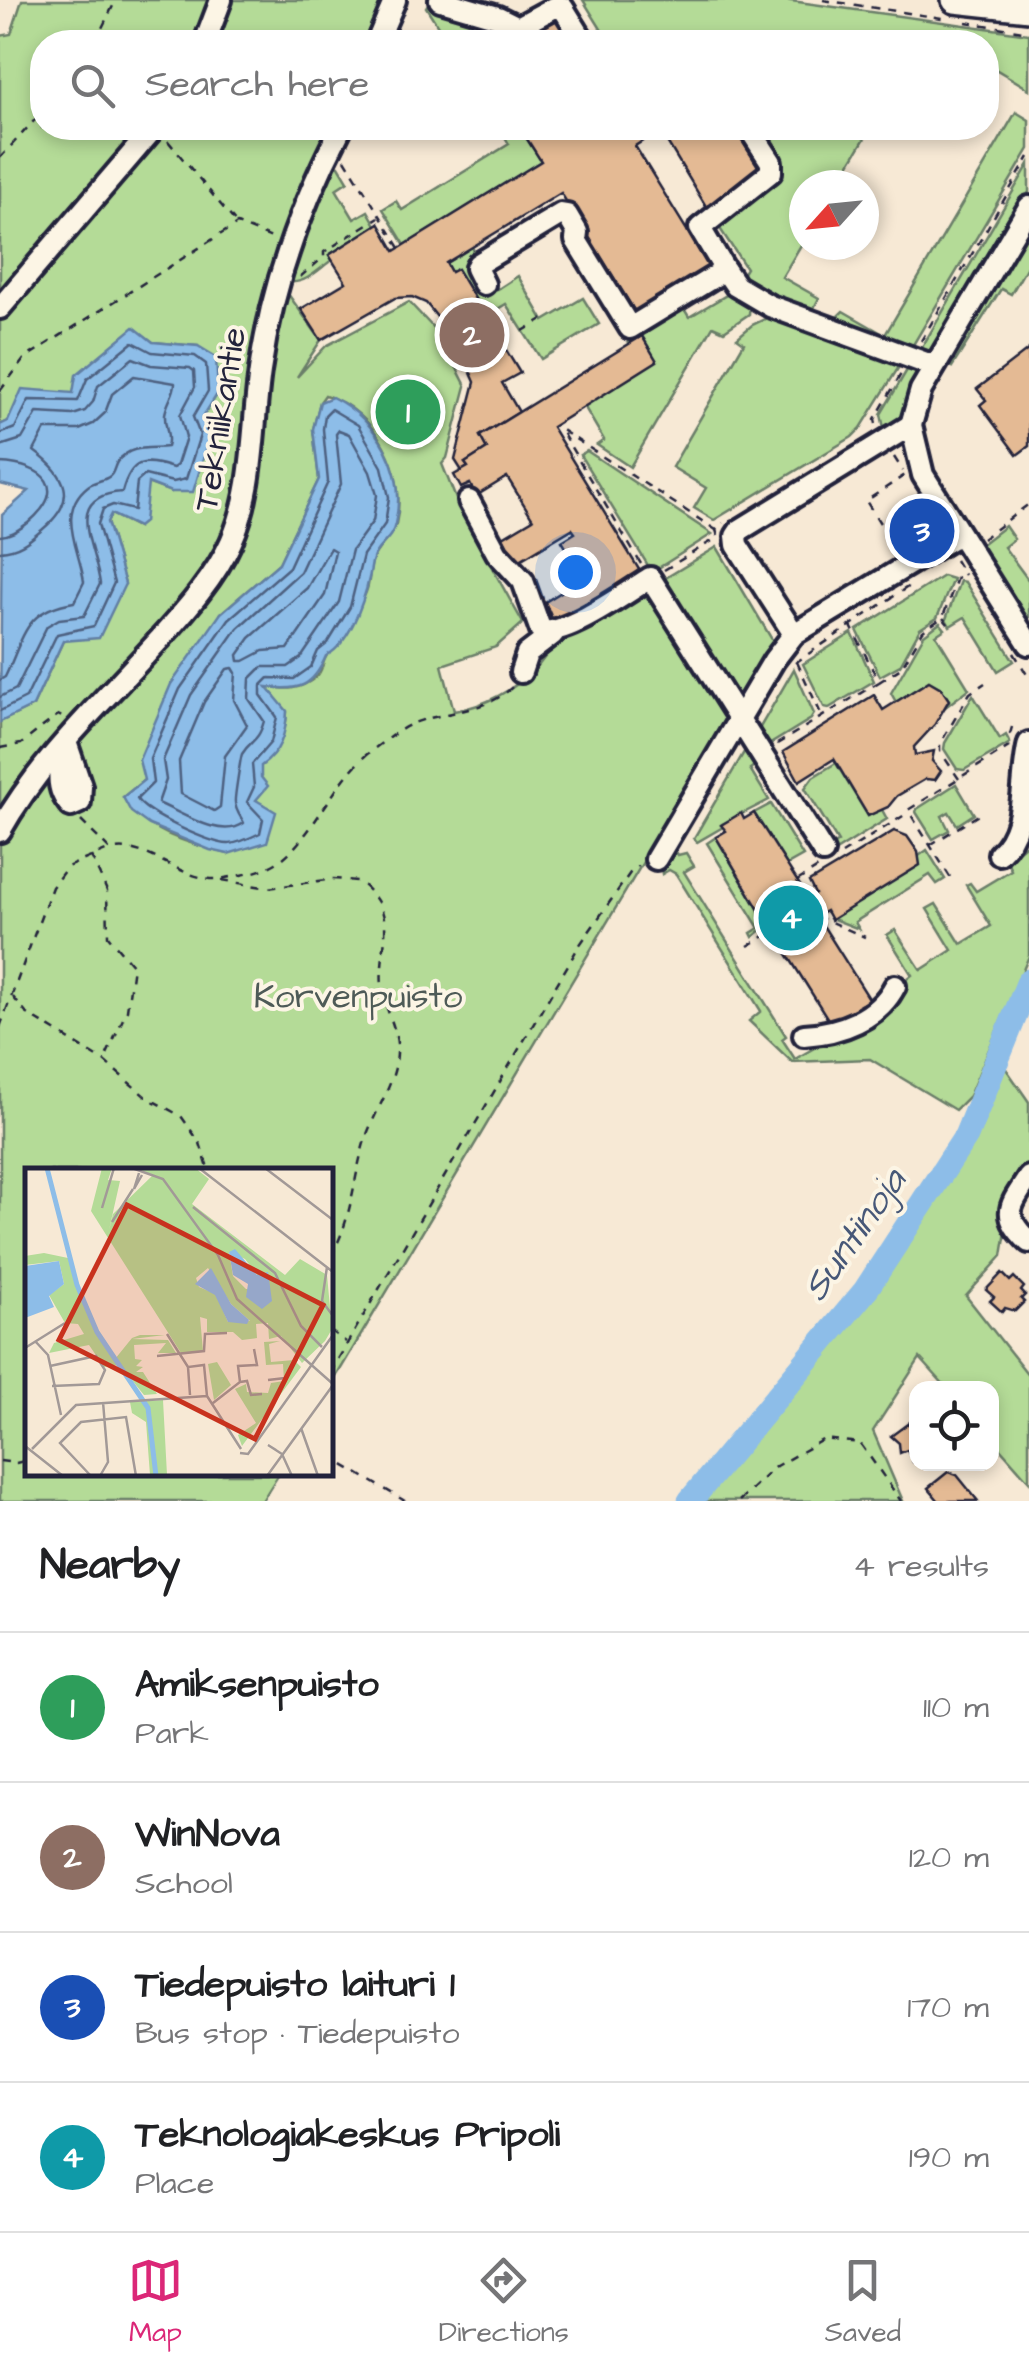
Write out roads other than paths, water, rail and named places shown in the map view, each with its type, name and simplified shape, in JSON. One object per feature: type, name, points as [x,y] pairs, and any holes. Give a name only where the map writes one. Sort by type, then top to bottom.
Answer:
[{"type":"main road","points":[[956,0],[1029,8]]},
{"type":"street","points":[[210,30],[221,0]]},
{"type":"street","points":[[382,30],[395,0]]},
{"type":"street","points":[[440,0],[518,28],[553,8],[562,8],[576,30]]},
{"type":"street","points":[[0,308],[155,140]]},
{"type":"street","name":"Tekniikantie","points":[[0,832],[22,792],[179,618],[230,544],[249,476],[259,373],[289,246],[335,140]]},
{"type":"street","points":[[757,140],[771,162],[770,172],[700,228],[736,286],[770,306],[934,366]]},
{"type":"street","points":[[1020,646],[923,475],[912,425],[915,405],[934,366],[1029,207]]},
{"type":"street","points":[[484,284],[476,268],[478,264],[561,214],[567,215],[577,232],[576,240],[630,328],[725,270]]},
{"type":"street","points":[[794,634],[736,536],[912,425]]},
{"type":"street","points":[[469,501],[497,553],[523,581],[541,631],[553,634]]},
{"type":"street","points":[[660,853],[774,660],[794,634],[906,566],[958,541]]},
{"type":"street","points":[[521,672],[527,654],[553,634],[589,617],[650,578],[823,852]]},
{"type":"street","points":[[66,742],[81,786],[80,802],[72,806]]},
{"type":"street","points":[[999,854],[1018,837],[1026,820],[1029,743]]},
{"type":"street","points":[[804,1035],[846,1028],[886,1003],[895,986]]},
{"type":"street","points":[[1029,1176],[1010,1207],[1010,1215],[1012,1224],[1029,1242]]},
{"type":"water","points":[[134,327],[153,342],[198,346],[216,357],[218,393],[202,418],[211,433],[193,492],[171,492],[148,483],[144,522],[138,527],[111,514],[107,522],[125,584],[99,638],[63,641],[33,706],[0,722],[2,515],[29,491],[0,484],[0,425],[8,421],[22,389],[73,393],[76,375]]},
{"type":"water","points":[[332,397],[363,419],[386,450],[397,486],[395,524],[374,556],[363,600],[344,639],[304,685],[267,687],[287,711],[281,742],[261,766],[261,777],[268,786],[256,800],[276,812],[267,842],[228,854],[210,850],[149,825],[131,812],[123,797],[144,780],[139,760],[171,684],[221,613],[279,563],[319,479],[313,429],[320,402]]},
{"type":"waterway","name":"Suntinoja","points":[[690,1501],[865,1291],[966,1136],[1029,981]]},
{"type":"place","name":"WinNova","points":[[472,335]]},
{"type":"place","name":"Amiksenpuisto","points":[[408,412]]},
{"type":"place","name":"Tiedepuisto laituri 1","points":[[922,531]]},
{"type":"place","name":"Teknologiakeskus Pripoli","points":[[791,918]]},
{"type":"park label","name":"Korvenpuisto","points":[[358,995]]}]
